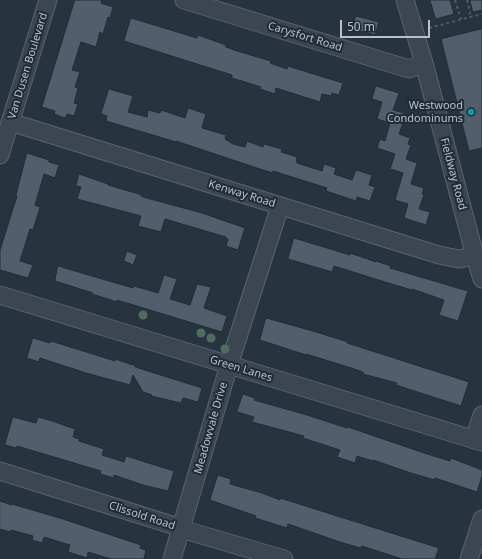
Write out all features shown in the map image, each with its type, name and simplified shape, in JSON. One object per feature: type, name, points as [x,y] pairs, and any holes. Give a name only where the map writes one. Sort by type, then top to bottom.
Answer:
[{"type":"street","name":"Van Dusen Boulevard","points":[[0,155],[48,0]]},
{"type":"street","name":"Carysfort Road","points":[[184,0],[409,70],[424,63]]},
{"type":"street","name":"Fieldway Road","points":[[405,0],[424,63],[482,278]]},
{"type":"street","name":"Kenway Road","points":[[10,122],[448,258],[460,259],[475,256]]},
{"type":"street","name":"Meadowvale Drive","points":[[172,559],[229,365],[280,206]]},
{"type":"street","name":"Green Lanes","points":[[0,295],[478,441]]},
{"type":"street","points":[[478,441],[482,415]]},
{"type":"street","name":"Clissold Road","points":[[0,471],[172,524],[181,529],[284,559]]},
{"type":"street","points":[[469,559],[482,519]]},
{"type":"path","points":[[456,0],[461,19]]},
{"type":"path","points":[[467,0],[471,17]]},
{"type":"path","points":[[430,28],[482,14]]},
{"type":"building","points":[[75,0],[102,0],[101,3],[113,7],[110,18],[108,17],[103,34],[100,32],[96,47],[81,42],[72,70],[80,72],[75,87],[78,88],[74,103],[78,104],[74,116],[67,114],[65,118],[54,114],[55,111],[42,107]]},
{"type":"building","points":[[430,0],[450,0],[454,14],[436,19]]},
{"type":"building","points":[[470,0],[482,0],[482,10],[473,12]]},
{"type":"building","points":[[356,16],[379,22],[375,35],[352,29]]},
{"type":"building","points":[[131,18],[197,38],[198,35],[226,45],[226,47],[237,51],[271,61],[270,63],[287,69],[288,66],[343,83],[339,95],[332,93],[331,96],[322,94],[320,102],[276,88],[275,94],[260,89],[261,87],[232,78],[232,75],[124,41]]},
{"type":"building","name":"Westwood Condominums","points":[[482,29],[482,148],[469,151],[441,39]]},
{"type":"building","points":[[376,86],[399,93],[393,110],[404,113],[402,119],[404,120],[399,134],[410,138],[408,144],[411,145],[406,159],[417,163],[411,184],[424,188],[422,194],[424,195],[419,209],[430,212],[426,225],[404,218],[408,204],[395,200],[403,173],[390,169],[395,154],[377,148],[380,139],[385,141],[390,123],[377,119],[382,102],[372,99]]},
{"type":"building","points":[[109,89],[133,96],[128,112],[147,117],[148,110],[160,113],[161,110],[185,118],[188,108],[206,114],[202,128],[226,135],[225,139],[233,144],[245,147],[247,141],[263,147],[264,144],[282,149],[281,152],[297,157],[297,163],[322,171],[324,164],[336,168],[334,174],[352,180],[356,170],[372,175],[369,185],[375,187],[370,201],[357,197],[356,201],[326,191],[327,188],[273,171],[273,173],[176,141],[106,121],[107,116],[101,114]]},
{"type":"building","points":[[27,153],[59,165],[55,178],[44,174],[35,205],[40,207],[33,230],[30,229],[20,261],[33,265],[28,278],[0,270],[0,250],[17,196]]},
{"type":"building","points":[[79,174],[108,185],[139,194],[143,197],[202,213],[245,228],[238,250],[226,246],[228,239],[226,239],[226,237],[165,219],[161,232],[138,226],[141,216],[77,199],[81,187],[76,186]]},
{"type":"building","points":[[294,238],[350,255],[350,253],[391,266],[390,268],[468,291],[458,321],[439,315],[444,300],[334,266],[332,272],[288,259]]},
{"type":"building","points":[[127,251],[137,255],[133,265],[124,261]]},
{"type":"building","points":[[58,266],[133,288],[134,286],[158,293],[164,275],[177,279],[170,299],[190,305],[197,284],[211,287],[204,308],[227,316],[222,332],[117,300],[117,302],[55,281]]},
{"type":"building","points":[[266,318],[348,342],[347,343],[469,382],[461,406],[396,385],[397,383],[363,374],[363,372],[345,366],[260,340]]},
{"type":"building","points":[[33,338],[50,343],[51,341],[115,361],[115,359],[136,366],[135,367],[202,388],[198,402],[183,398],[181,403],[151,396],[152,395],[143,392],[133,375],[130,385],[40,358],[39,362],[27,358]]},
{"type":"building","points":[[243,394],[255,398],[254,400],[347,428],[348,427],[450,461],[451,458],[482,470],[482,476],[477,492],[435,478],[435,480],[357,456],[355,463],[337,457],[340,450],[303,438],[304,436],[252,422],[254,417],[237,412]]},
{"type":"building","points":[[13,417],[36,423],[38,417],[49,420],[75,429],[73,437],[79,439],[79,441],[104,449],[102,455],[124,462],[126,456],[174,471],[168,491],[143,485],[114,475],[114,478],[100,474],[101,471],[17,446],[16,448],[5,445]]},
{"type":"building","points":[[218,475],[231,479],[230,484],[280,500],[280,498],[439,548],[435,559],[402,559],[362,546],[361,548],[343,543],[288,524],[287,528],[255,518],[256,516],[210,500]]},
{"type":"building","points":[[0,501],[63,519],[141,545],[140,548],[146,550],[144,559],[111,559],[88,552],[87,558],[68,552],[70,545],[44,537],[42,543],[32,540],[33,536],[11,530],[10,532],[0,529]]},
{"type":"place","name":"Westwood Condominums","points":[[471,112]]}]
